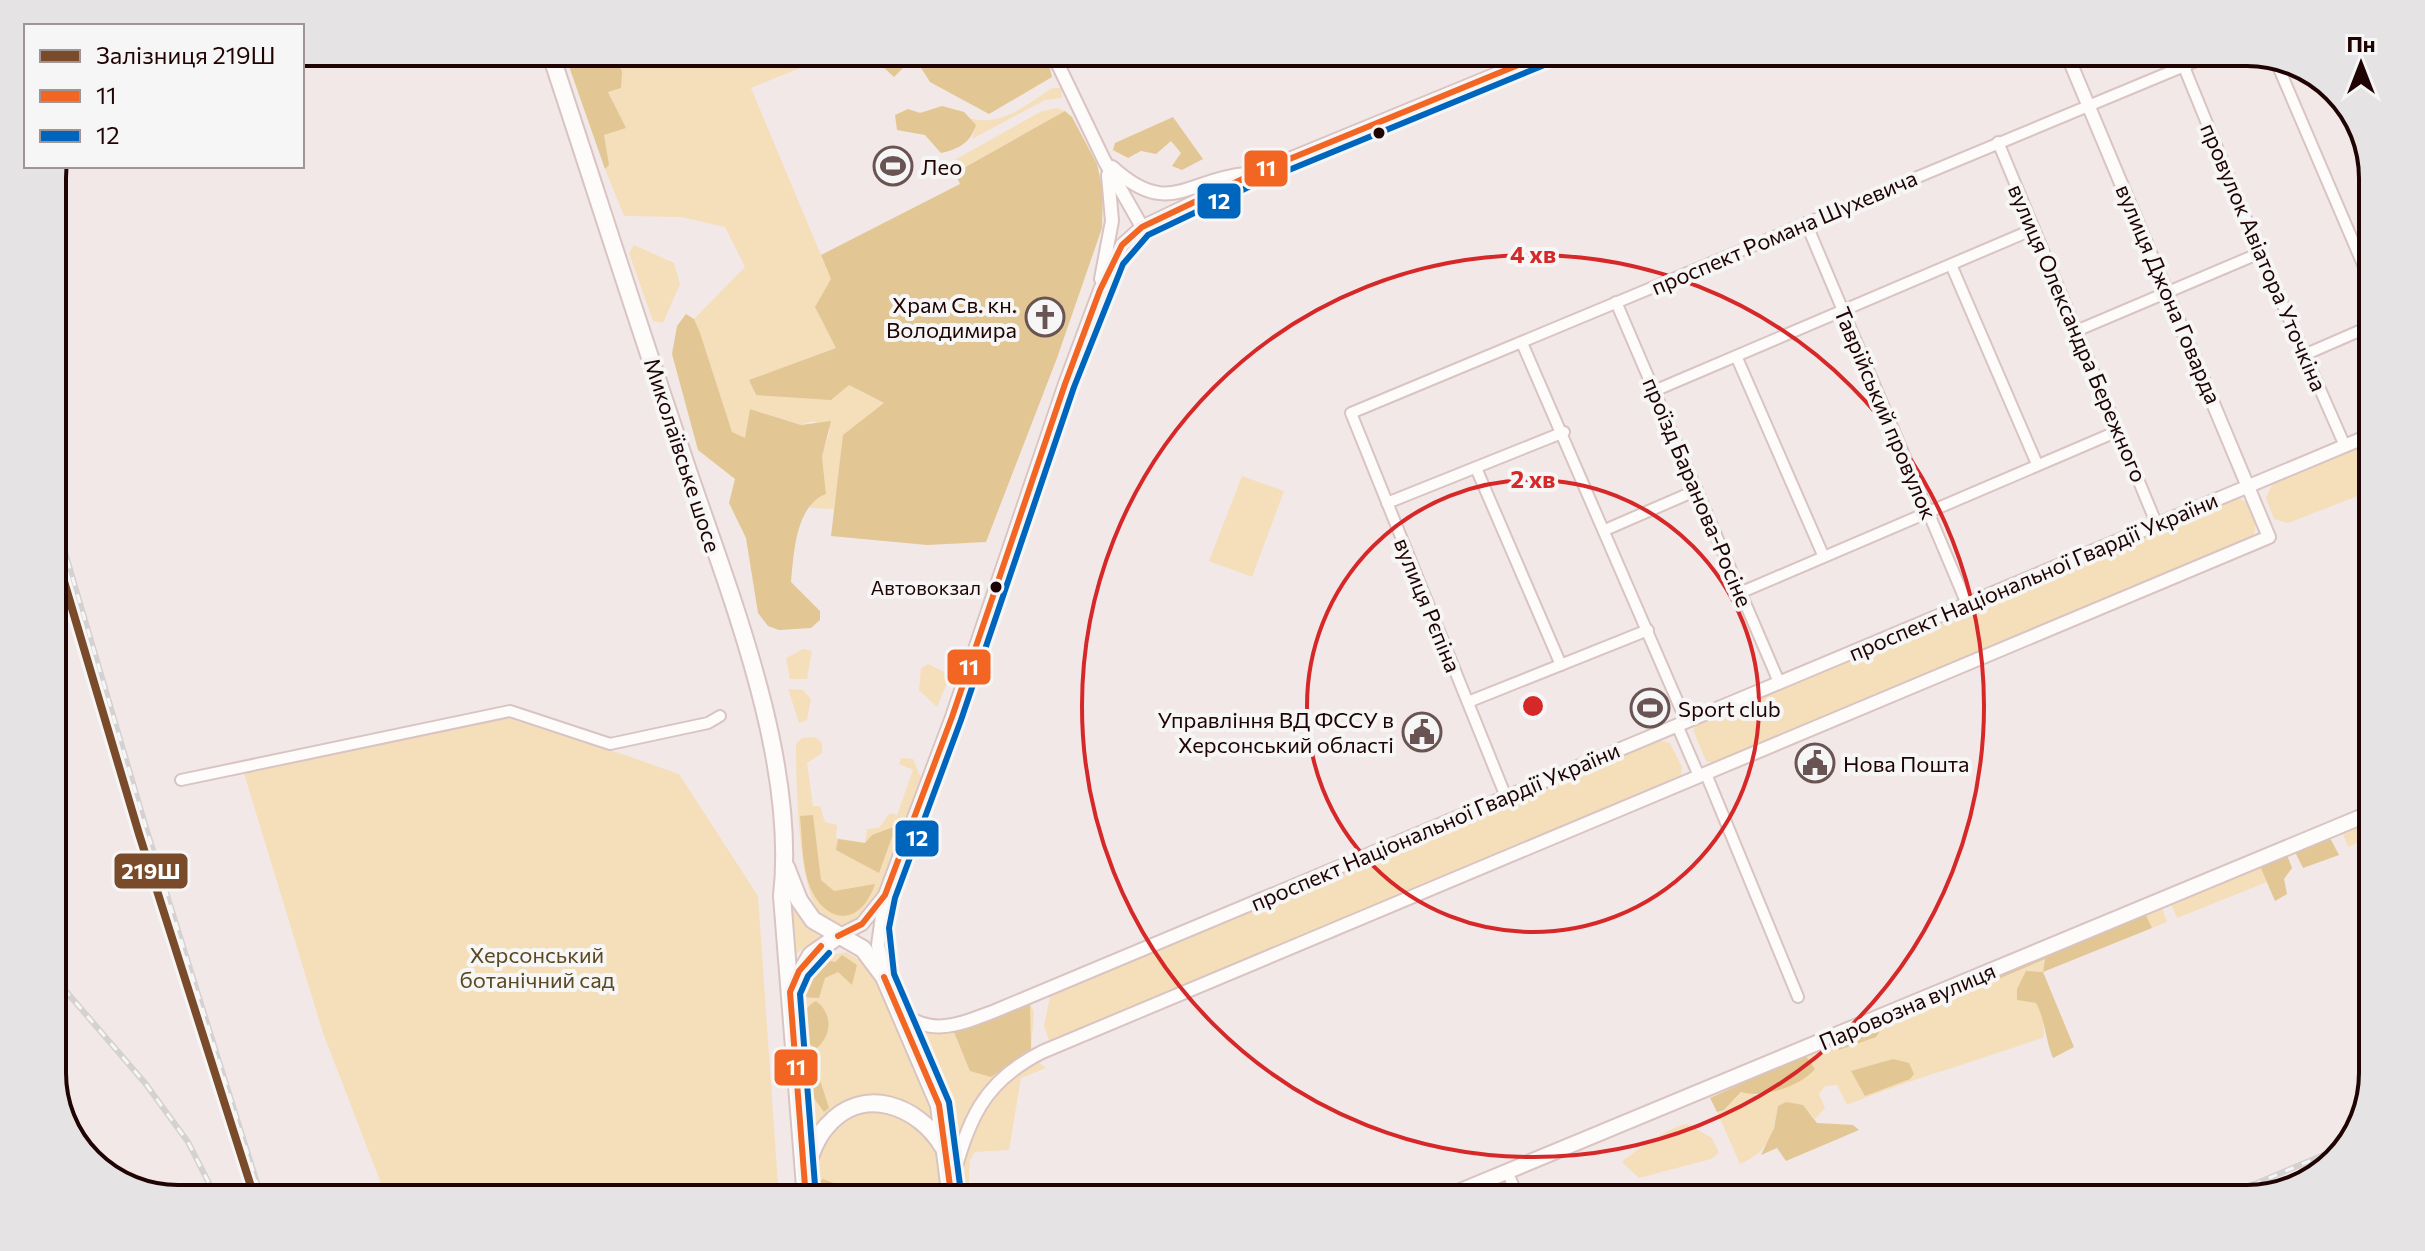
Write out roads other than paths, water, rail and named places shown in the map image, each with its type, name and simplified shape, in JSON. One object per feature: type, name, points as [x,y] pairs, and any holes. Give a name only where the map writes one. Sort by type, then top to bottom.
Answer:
[{"type":"main road","name":"Миколаївське шосе","points":[[555,66],[742,633],[772,745],[785,865],[782,896],[806,1185]]},
{"type":"main road","name":"Паровозна вулиця","points":[[1474,1185],[2359,818]]},
{"type":"main road","name":"Миколаївське шосе","points":[[785,865],[805,911],[838,936],[863,949],[884,977],[939,1105],[949,1185]]},
{"type":"main road","points":[[790,992],[811,955],[838,936]]},
{"type":"main road","points":[[805,1170],[817,1139],[833,1119],[853,1107],[872,1103],[891,1104],[912,1113],[931,1128],[947,1153]]},
{"type":"street","points":[[1059,66],[1104,160],[1142,227]]},
{"type":"street","points":[[884,977],[878,945],[885,895],[952,717],[1100,290],[1122,245],[1142,227],[1253,174],[1516,66]]},
{"type":"street","name":"вулиця Джона Говарда","points":[[1703,775],[2269,537],[2072,66]]},
{"type":"street","name":"проспект Романа Шухевича","points":[[1351,413],[2184,67]]},
{"type":"street","name":"провулок Авіатора Уточкіна","points":[[2184,67],[2260,253],[2345,446]]},
{"type":"street","points":[[2280,71],[2359,255]]},
{"type":"street","name":"вулиця Олександра Бережного","points":[[1998,142],[2157,525]]},
{"type":"street","points":[[1104,160],[1138,186],[1170,195],[1183,194],[1228,176],[1253,174]]},
{"type":"street","points":[[1100,290],[1112,221],[1110,181],[1104,160]]},
{"type":"street","name":"Таврійський провулок","points":[[1806,223],[1967,604]]},
{"type":"street","points":[[1654,391],[1952,267],[2034,229]]},
{"type":"street","points":[[2076,331],[2260,253]]},
{"type":"street","points":[[1952,267],[2037,464]]},
{"type":"street","name":"проїзд Баранова-Росіне","points":[[1616,302],[1779,682]]},
{"type":"street","points":[[2304,355],[2359,331]]},
{"type":"street","points":[[1522,343],[1564,432],[1648,630],[1703,775],[1798,997]]},
{"type":"street","points":[[1737,358],[1823,555]]},
{"type":"street","name":"вулиця Рєпіна","points":[[1351,413],[1506,797]]},
{"type":"street","points":[[1742,592],[2118,431]]},
{"type":"street","points":[[1387,503],[1564,432]]},
{"type":"street","name":"проспект Національної Гвардії України","points":[[897,1008],[914,1022],[940,1029],[984,1015],[2359,440]]},
{"type":"street","points":[[1476,468],[1561,665]]},
{"type":"street","points":[[1605,530],[1697,490]]},
{"type":"street","points":[[1468,702],[1648,630]]},
{"type":"street","points":[[181,780],[510,711],[610,744],[708,723],[720,716]]},
{"type":"street","points":[[952,1185],[971,1119],[992,1086],[1015,1065],[1703,775]]},
{"type":"street","points":[[838,936],[862,924],[885,895]]},
{"type":"street","points":[[1507,1171],[1513,1185]]},
{"type":"railway","points":[[66,556],[147,831],[258,1185]]},
{"type":"railway","points":[[66,991],[145,1083],[188,1142],[210,1185]]},
{"type":"railway","points":[[2253,1185],[2323,1155]]},
{"type":"rail line","name":"219Ш","points":[[66,588],[139,834],[251,1185]]},
{"type":"place","name":"Лео","points":[[893,166]]},
{"type":"place","name":"Храм Св. кн. Володимира","points":[[1045,317]]},
{"type":"place","name":"Автовокзал","points":[[996,587]]},
{"type":"place","name":"Sport club","points":[[1650,708]]},
{"type":"place","name":"Управління ВД ФССУ в Херсонський області","points":[[1422,732]]},
{"type":"place","name":"Нова Пошта","points":[[1815,763]]},
{"type":"park label","name":"Херсонський ботанічний сад","points":[[537,966]]}]
